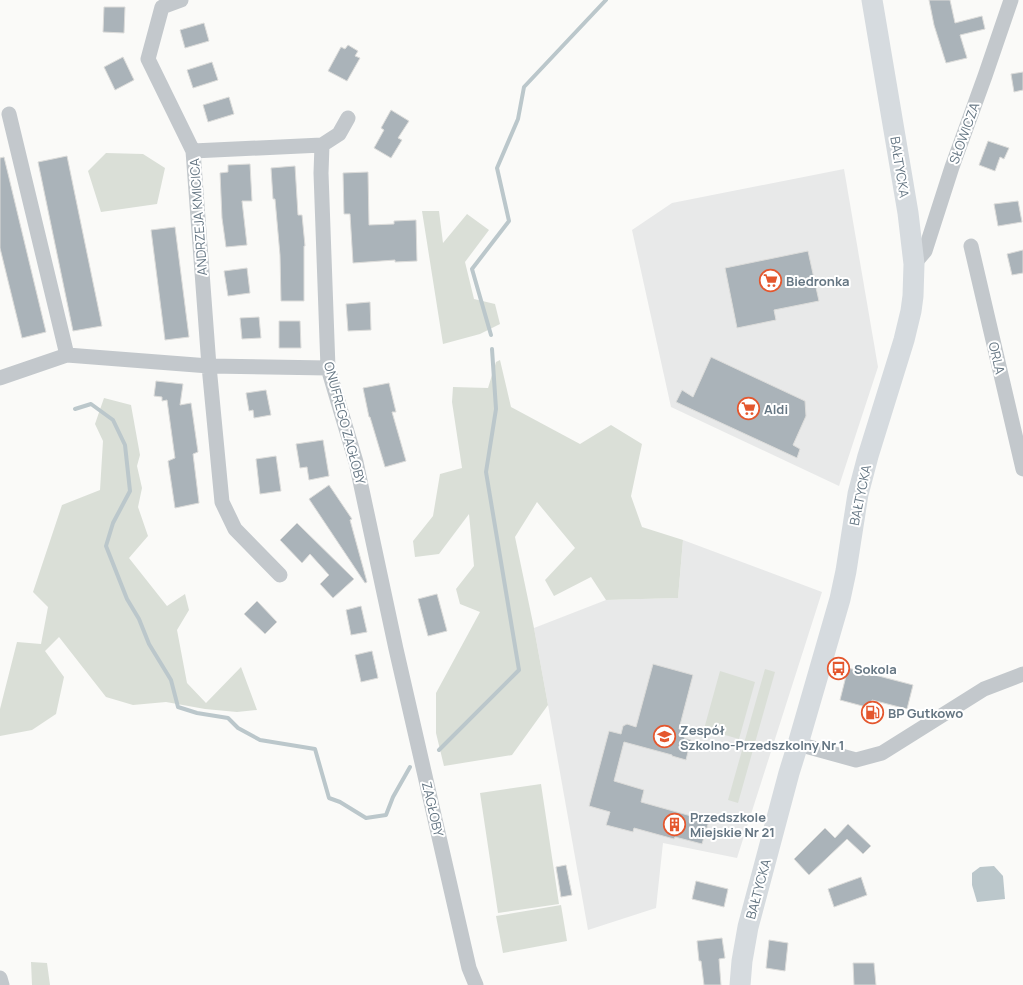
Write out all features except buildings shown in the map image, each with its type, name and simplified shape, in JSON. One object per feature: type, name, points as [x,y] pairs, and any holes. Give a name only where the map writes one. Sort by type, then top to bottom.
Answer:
[{"type":"main road","name":"BAŁTYCKA","points":[[740,985],[742,961],[748,927],[787,780],[840,599],[846,572],[858,494],[868,456],[908,326],[914,296],[914,264],[908,213],[872,0]]},
{"type":"street","name":"ANDRZEJA KMICICA","points":[[181,0],[162,7],[148,59],[192,151],[209,366],[222,502],[235,529],[280,575]]},
{"type":"street","name":"SŁOWICZA","points":[[914,264],[925,251],[952,166],[1011,0]]},
{"type":"street","points":[[9,114],[67,355]]},
{"type":"street","points":[[192,151],[322,145],[339,134],[348,118]]},
{"type":"street","name":"ONUFREGO ZAGŁOBY","points":[[322,145],[328,368],[356,462],[396,649]]},
{"type":"street","name":"ORLA","points":[[971,246],[1023,469]]},
{"type":"street","points":[[0,378],[67,355],[209,366],[328,368]]},
{"type":"street","name":"ZAGŁOBY","points":[[396,649],[469,968],[476,985]]},
{"type":"street","points":[[798,744],[856,760],[882,753],[984,689],[1023,674]]},
{"type":"street","name":"ZAGŁOBY","points":[[466,985],[469,968]]},
{"type":"street","points":[[0,978],[2,985]]},
{"type":"shaded area","points":[[106,153],[143,154],[165,168],[157,204],[101,212],[88,171]]},
{"type":"shaded area","points":[[844,169],[878,367],[839,486],[671,407],[632,230],[672,203]]},
{"type":"shaded area","points":[[422,211],[439,211],[443,243],[467,214],[489,230],[465,262],[474,299],[495,304],[500,324],[480,334],[443,344]]},
{"type":"shaded area","points":[[500,360],[511,407],[580,444],[611,425],[642,444],[631,496],[642,527],[683,540],[678,598],[606,600],[591,577],[554,596],[545,580],[575,548],[537,502],[515,537],[548,705],[512,755],[444,766],[436,733],[436,693],[480,612],[460,604],[456,589],[474,566],[469,514],[439,554],[415,557],[413,541],[433,516],[440,474],[462,468],[452,402],[453,387],[488,388],[496,362]]},
{"type":"shaded area","points":[[104,398],[131,405],[140,455],[137,466],[142,488],[138,507],[148,536],[129,558],[167,606],[185,594],[189,610],[177,630],[187,683],[206,703],[241,667],[257,710],[237,712],[205,709],[166,702],[133,705],[106,697],[59,637],[45,651],[64,677],[56,714],[32,730],[0,736],[0,709],[17,642],[41,644],[48,607],[33,592],[62,505],[100,490],[103,441],[95,424]]},
{"type":"shaded area","name":"Zespół Szkolno-Przedszkolny Nr 1","points":[[683,540],[822,592],[737,858],[663,843],[656,908],[588,930],[534,628],[606,600],[678,598]]},
{"type":"shaded area","points":[[765,669],[775,672],[738,803],[728,800]]},
{"type":"shaded area","points":[[720,671],[755,682],[739,739],[704,729]]},
{"type":"shaded area","points":[[541,784],[559,904],[498,913],[480,793]]},
{"type":"shaded area","points":[[994,866],[1003,876],[1005,899],[977,902],[972,885],[972,873],[980,867]]},
{"type":"shaded area","points":[[561,905],[567,941],[503,953],[496,916]]},
{"type":"shaded area","points":[[31,962],[47,963],[50,985],[32,985]]},
{"type":"waterway","points":[[491,335],[472,269],[509,221],[497,168],[518,119],[524,87],[606,0]]},
{"type":"waterway","points":[[439,750],[519,670],[486,472],[496,409],[492,349]]},
{"type":"waterway","points":[[75,409],[91,404],[113,420],[125,445],[130,491],[113,523],[106,546],[127,599],[139,619],[149,644],[171,680],[178,707],[197,713],[228,718],[238,728],[260,740],[315,749],[329,798],[340,802],[366,818],[386,815],[393,797],[410,767]]},
{"type":"place","name":"Biedronka","points":[[771,281]]},
{"type":"place","name":"Aldi","points":[[749,409]]},
{"type":"place","name":"Sokola","points":[[838,669]]},
{"type":"place","name":"BP Gutkowo","points":[[873,713]]},
{"type":"place","name":"Zespół Szkolno-Przedszkolny Nr 1","points":[[665,737]]},
{"type":"place","name":"Przedszkole Miejskie Nr 21","points":[[675,824]]}]
